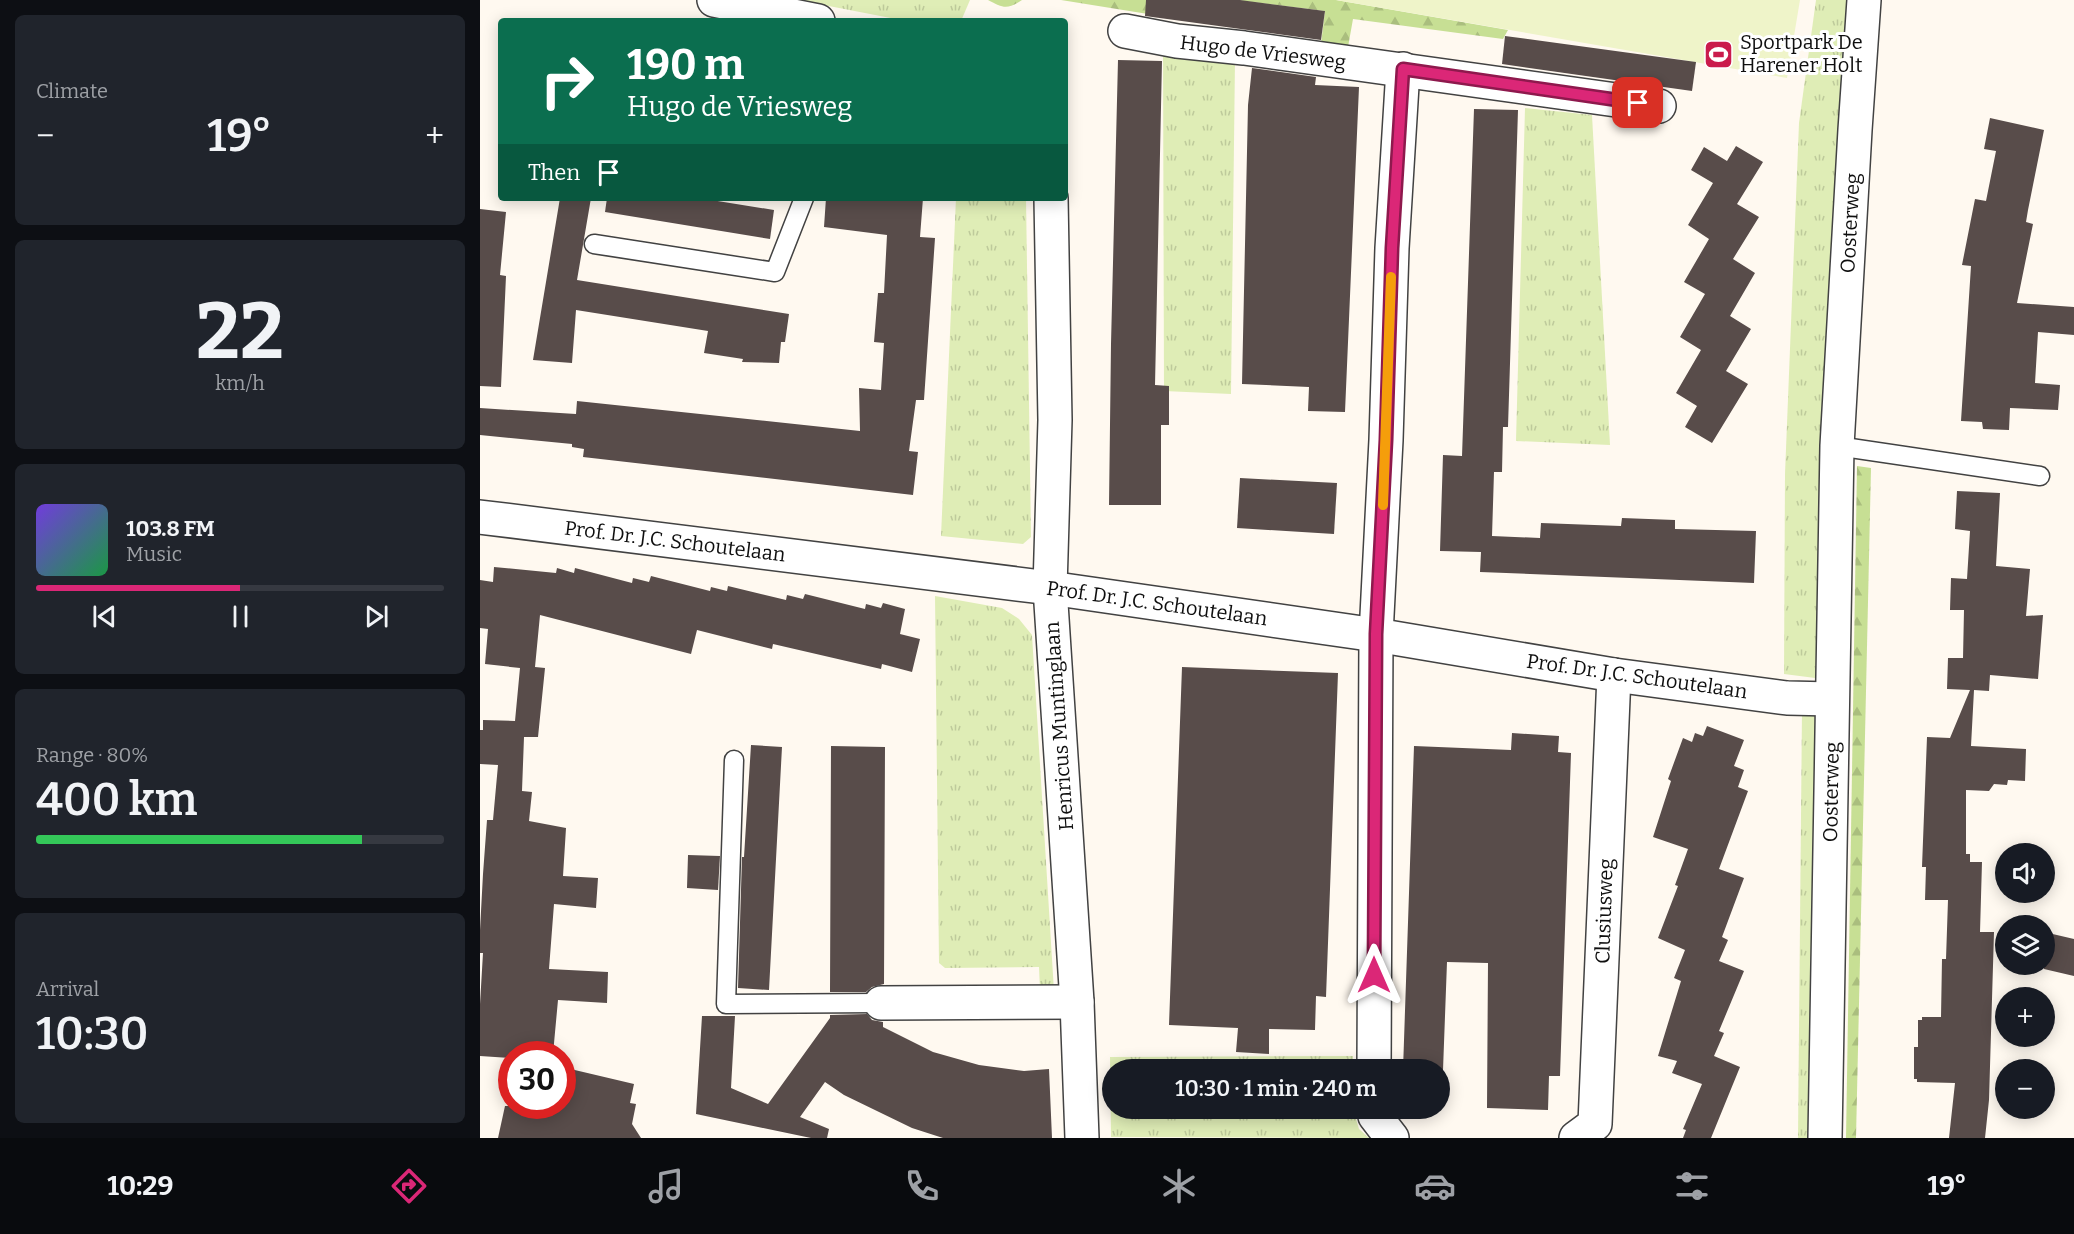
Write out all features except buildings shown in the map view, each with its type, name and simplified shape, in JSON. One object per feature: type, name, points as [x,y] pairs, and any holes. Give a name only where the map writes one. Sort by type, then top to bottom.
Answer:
[{"type":"street","points":[[714,0],[804,18]]},
{"type":"street","name":"Oosterweg","points":[[1825,1138],[1837,446],[1864,0]]},
{"type":"street","name":"Hugo de Vriesweg","points":[[1125,31],[1177,41],[1403,69],[1659,105]]},
{"type":"street","points":[[1374,1059],[1376,634],[1386,440],[1392,248],[1403,69]]},
{"type":"street","name":"Henricus Muntinglaan","points":[[1051,201],[1055,420],[1050,588],[1077,1002],[1082,1138]]},
{"type":"street","name":"Prof. Dr. J.C. Schoutelaan","points":[[480,517],[1050,588],[1376,634],[1614,675],[1787,698],[1832,699]]},
{"type":"street","name":"Clusiusweg","points":[[1576,1138],[1595,1124],[1614,675]]},
{"type":"street","points":[[881,1003],[1077,1002]]},
{"type":"lane","points":[[594,244],[775,272],[803,201]]},
{"type":"lane","points":[[1837,446],[2040,476]]},
{"type":"lane","points":[[734,760],[726,1004],[881,1003]]},
{"type":"green space","points":[[798,0],[970,0],[962,18],[891,18]]},
{"type":"green space","points":[[988,0],[1022,0],[1005,7]]},
{"type":"green space","points":[[1061,0],[1150,0],[1148,14]]},
{"type":"green space","points":[[1236,0],[1336,0],[1508,30],[1503,39],[1353,19],[1348,47],[1321,44],[1325,11]]},
{"type":"green space","name":"Sportpark De Harener Holt","points":[[1336,0],[1800,0],[1787,78]]},
{"type":"green space","points":[[1816,0],[1855,0],[1823,679],[1784,674],[1785,474],[1799,123]]},
{"type":"green space","points":[[1163,52],[1235,60],[1231,394],[1164,391]]},
{"type":"green space","points":[[1525,108],[1592,115],[1610,445],[1516,441]]},
{"type":"green space","points":[[956,201],[1026,201],[1031,537],[1023,544],[941,536]]},
{"type":"green space","points":[[1857,466],[1871,468],[1856,1138],[1846,1138]]},
{"type":"green space","points":[[935,596],[1002,608],[1019,619],[1032,635],[1054,991],[1040,990],[1039,967],[945,968],[939,963]]},
{"type":"green space","points":[[1824,706],[1818,1138],[1798,1138],[1802,709]]},
{"type":"green space","points":[[1353,1056],[1353,1059],[1110,1059],[1110,1057]]},
{"type":"green space","points":[[1111,1119],[1356,1119],[1359,1129],[1369,1138],[1111,1137]]},
{"type":"slow traffic","points":[[1383,505],[1391,277]]},
{"type":"place","name":"Sportpark De Harener Holt","points":[[1719,54]]},
{"type":"route","points":[[1374,975],[1376,634],[1386,440],[1392,248],[1403,69],[1638,103]]}]
